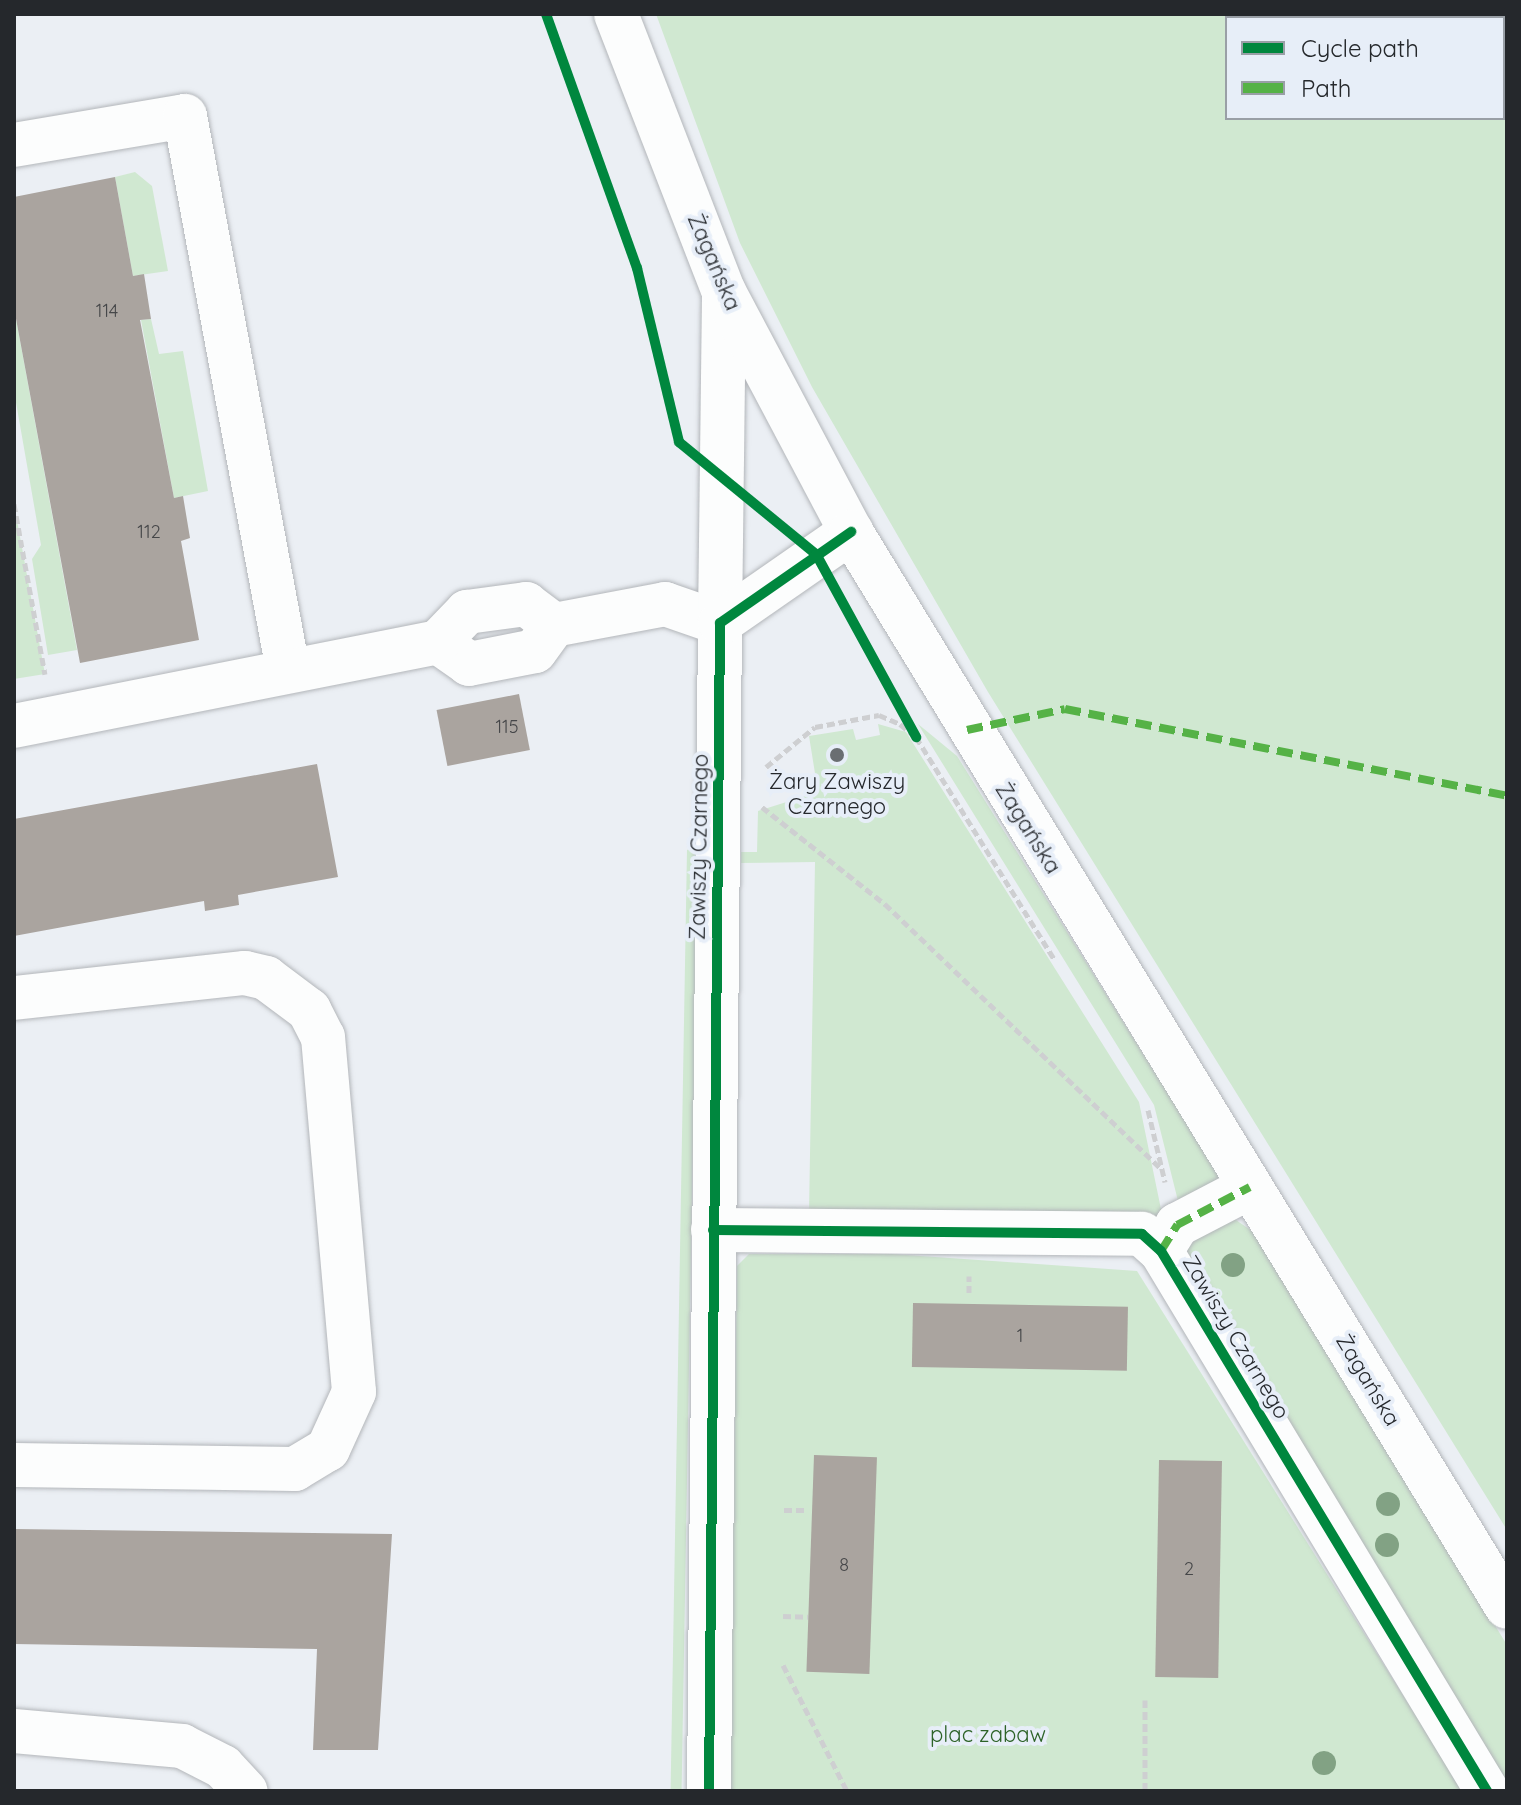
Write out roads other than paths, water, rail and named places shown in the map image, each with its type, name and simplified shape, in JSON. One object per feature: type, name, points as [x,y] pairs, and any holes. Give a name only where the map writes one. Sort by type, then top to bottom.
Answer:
[{"type":"street","name":"Żagańska","points":[[616,14],[724,292],[851,532],[1507,1607]]},
{"type":"street","points":[[14,145],[185,116],[288,670]]},
{"type":"street","name":"Zawiszy Czarnego","points":[[709,1791],[724,292]]},
{"type":"street","points":[[14,726],[438,642],[467,612],[526,604],[554,625],[665,604],[720,623],[851,532]]},
{"type":"street","points":[[14,998],[245,973],[266,978],[309,1010],[323,1037],[354,1392],[328,1449],[295,1469],[14,1465]]},
{"type":"street","name":"Zawiszy Czarnego","points":[[713,1230],[1142,1234],[1169,1238],[1250,1187]]},
{"type":"street","name":"Zawiszy Czarnego","points":[[1169,1238],[1487,1791]]},
{"type":"street","points":[[14,1731],[182,1746],[223,1767],[245,1791]]},
{"type":"place","name":"Żary Zawiszy Czarnego","points":[[837,755]]},
{"type":"park label","name":"plac zabaw","points":[[988,1735]]}]
